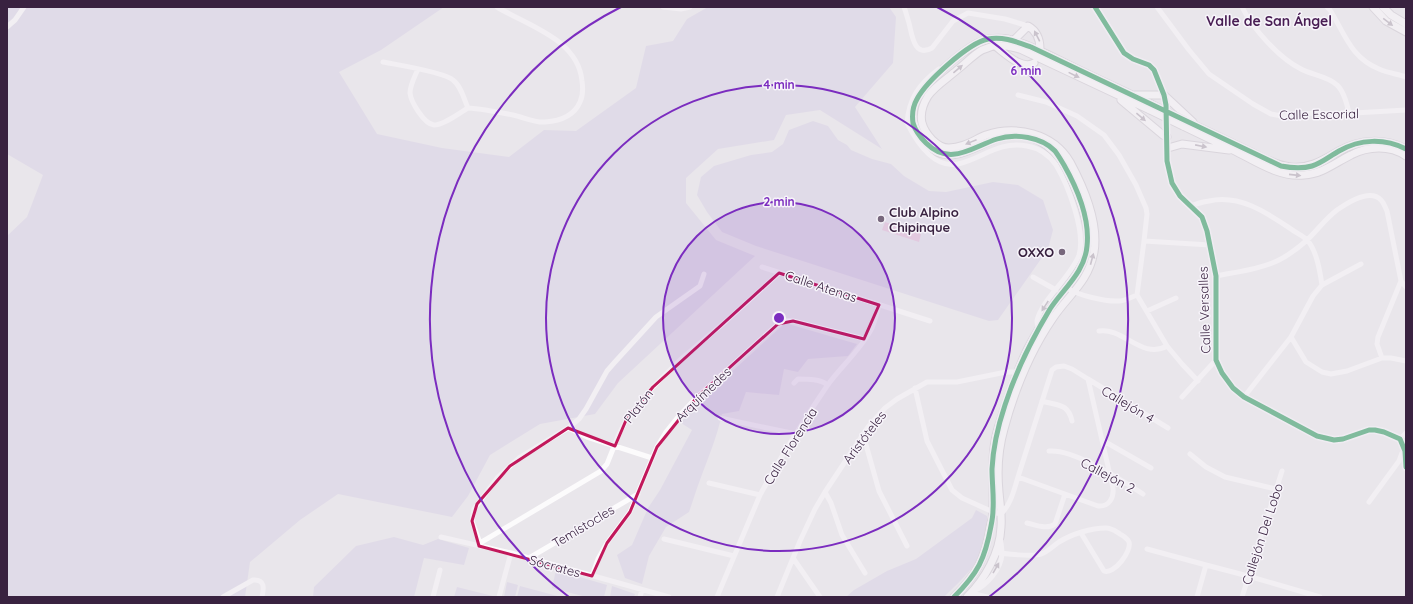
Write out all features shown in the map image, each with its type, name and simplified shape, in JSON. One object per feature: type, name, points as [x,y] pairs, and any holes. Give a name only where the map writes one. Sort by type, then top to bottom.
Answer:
[{"type":"street","points":[[7,27],[15,20],[24,7]]},
{"type":"street","points":[[418,69],[410,94],[423,119],[434,125],[440,124],[468,108],[488,110],[544,123],[570,116],[578,107],[581,100],[583,87],[581,70],[573,56],[564,46],[551,36],[497,7]]},
{"type":"street","points":[[663,7],[681,9],[690,7]]},
{"type":"street","points":[[904,7],[914,44],[922,50],[932,48],[953,21],[968,13],[1005,19],[1028,26],[1038,35],[1040,40],[1040,49]]},
{"type":"street","name":"Calle Versalles","points":[[1096,7],[1124,53],[1133,59],[1149,65],[1154,70],[1164,95],[1166,105],[1168,166],[1172,184],[1180,196],[1202,217],[1207,230],[1216,276],[1216,360],[1228,383],[1244,398],[1302,429],[1327,439],[1344,439],[1373,430],[1384,432],[1400,439]]},
{"type":"street","name":"Calle Escorial","points":[[1157,7],[1209,74],[1252,104],[1271,114],[1282,116],[1313,113],[1337,114],[1406,110]]},
{"type":"street","points":[[1242,7],[1258,31],[1286,60],[1302,70],[1337,85],[1343,95],[1350,113]]},
{"type":"street","points":[[1327,7],[1353,51],[1360,58],[1377,68],[1406,78]]},
{"type":"street","points":[[1373,7],[1386,21],[1406,32]]},
{"type":"street","points":[[1383,7],[1391,15],[1406,24]]},
{"type":"street","points":[[1013,41],[1028,26]]},
{"type":"street","points":[[1039,330],[1037,323],[1042,310],[1070,273],[1080,251],[1081,239],[1074,208],[1066,184],[1055,164],[1048,155],[1040,150],[1025,145],[1008,144],[963,162],[949,164],[936,159],[928,153],[914,136],[910,122],[915,102],[930,81],[968,49],[980,42],[997,38],[1031,47],[1132,95],[1150,107]]},
{"type":"street","points":[[1021,372],[1053,317],[1077,292],[1091,262],[1094,247],[1094,232],[1088,203],[1078,179],[1066,156],[1054,144],[1029,132],[1017,131],[996,132],[958,147],[946,148],[934,142],[928,135],[922,123],[922,110],[929,95],[982,50],[1001,45],[1020,50],[1115,95],[1150,107],[1278,171],[1298,175],[1316,173],[1323,171],[1351,155],[1368,149],[1386,149],[1396,151],[1406,156]]},
{"type":"street","points":[[995,46],[1022,64],[1028,65],[1034,63]]},
{"type":"street","points":[[383,62],[449,77],[458,86],[468,108]]},
{"type":"street","points":[[1018,95],[1046,102],[1077,116],[1104,135],[1119,155],[1136,185],[1146,208],[1144,241],[1137,295],[1167,346],[1198,381]]},
{"type":"street","points":[[1115,95],[1167,137]]},
{"type":"street","points":[[1132,95],[1164,95],[1198,126]]},
{"type":"street","points":[[910,122],[923,140],[934,151],[940,154],[956,155],[1000,138],[1017,136],[1030,138],[1040,142],[1055,151],[1065,166],[1082,206],[1087,226],[1087,248],[1085,258],[1067,288],[1051,308],[1026,351],[1004,429],[999,454],[998,472],[1001,530],[999,553],[969,595]]},
{"type":"street","points":[[1184,123],[1198,126],[1265,159],[1290,168],[1312,166],[1353,144],[1360,142],[1386,142],[1406,149]]},
{"type":"street","points":[[1168,148],[1182,144],[1234,150]]},
{"type":"street","points":[[1216,276],[1251,269],[1278,261],[1308,240],[1337,210],[1358,198],[1367,195],[1380,198],[1384,203],[1401,281],[1406,287]]},
{"type":"street","points":[[1192,206],[1197,203],[1219,199],[1241,201],[1270,216],[1308,240],[1319,267],[1322,285]]},
{"type":"street","points":[[1144,241],[1210,245]]},
{"type":"street","points":[[1244,398],[1291,337],[1313,296],[1322,285],[1360,264]]},
{"type":"street","name":"Calle Atenas","points":[[762,268],[779,272],[930,321]]},
{"type":"street","name":"Platón","points":[[480,544],[601,472],[608,464],[619,434],[627,418],[653,387],[680,360],[779,272]]},
{"type":"street","points":[[480,544],[472,518],[474,509],[498,477],[519,458],[568,428],[583,414],[602,379],[614,363],[656,317],[700,286],[704,274]]},
{"type":"street","points":[[1033,277],[1056,290]]},
{"type":"street","points":[[1071,281],[1077,292]]},
{"type":"street","points":[[1382,358],[1377,344],[1378,337],[1401,281]]},
{"type":"street","points":[[1067,288],[1077,292],[1120,301],[1137,295]]},
{"type":"street","points":[[1147,311],[1176,298]]},
{"type":"street","name":"Calle Florencia","points":[[717,597],[760,495],[796,434],[828,385],[849,361],[871,329],[879,305]]},
{"type":"street","name":"Arquímedes","points":[[592,576],[602,551],[626,519],[657,447],[666,432],[687,407],[778,324],[785,321],[794,320],[864,340]]},
{"type":"street","points":[[1099,331],[1104,330],[1125,337],[1139,346],[1149,349],[1167,346]]},
{"type":"street","points":[[1291,337],[1306,362],[1322,372],[1331,374],[1347,371],[1382,358],[1392,358],[1406,361]]},
{"type":"street","points":[[1182,397],[1216,360]]},
{"type":"street","name":"Callejón 4","points":[[1042,401],[1052,370],[1056,366],[1064,366],[1072,369],[1168,428]]},
{"type":"street","name":"Aristóteles","points":[[777,597],[806,526],[825,492],[873,420],[885,408],[915,388],[927,382],[957,382],[1006,372],[1021,372]]},
{"type":"street","points":[[794,383],[798,380],[805,379],[820,381],[828,385]]},
{"type":"street","points":[[1018,477],[1098,506],[1106,505],[1110,500],[1113,493],[1088,379]]},
{"type":"street","points":[[915,388],[927,441],[952,490],[962,498],[999,510]]},
{"type":"street","points":[[954,597],[974,575],[982,560],[991,526],[999,510],[1011,499],[1042,401],[1067,409],[1070,413],[1072,421]]},
{"type":"street","points":[[720,418],[796,434]]},
{"type":"street","points":[[568,428],[588,437],[652,458]]},
{"type":"street","points":[[1406,433],[1400,439],[1405,451],[1406,466]]},
{"type":"street","points":[[863,434],[879,491],[907,546]]},
{"type":"street","points":[[1102,440],[1151,468]]},
{"type":"street","name":"Callejón 2","points":[[1049,452],[1056,451],[1064,453],[1108,472],[1143,494]]},
{"type":"street","points":[[1369,502],[1396,466],[1402,453],[1405,451]]},
{"type":"street","points":[[1190,454],[1206,467],[1225,477],[1276,489]]},
{"type":"street","name":"Callejón Del Lobo","points":[[1242,597],[1282,471]]},
{"type":"street","points":[[709,483],[760,495]]},
{"type":"street","points":[[825,492],[831,503],[842,535],[865,573]]},
{"type":"street","name":"Temístocles","points":[[529,558],[638,494]]},
{"type":"street","points":[[1027,523],[1043,527],[1051,527],[1055,524],[1065,494]]},
{"type":"street","points":[[991,526],[1001,530]]},
{"type":"street","points":[[999,553],[1038,555],[1047,551],[1065,538],[1081,533],[1108,528],[1113,529],[1128,540],[1128,551],[1116,567],[1110,572],[1106,572],[1081,533]]},
{"type":"street","name":"Sócrates","points":[[441,537],[480,544],[669,597]]},
{"type":"street","points":[[664,539],[734,556]]},
{"type":"street","points":[[1147,548],[1320,597]]},
{"type":"street","points":[[499,597],[511,553]]},
{"type":"street","points":[[793,558],[820,597]]},
{"type":"street","points":[[1197,597],[1206,565]]},
{"type":"street","points":[[433,597],[440,570]]},
{"type":"street","points":[[223,597],[253,580],[258,579],[262,581],[263,584],[262,597]]},
{"type":"street","points":[[640,597],[642,590]]},
{"type":"street","points":[[969,595],[987,597]]},
{"type":"highlighted area","points":[[779,273],[879,305],[864,339],[793,321],[778,324],[698,396],[657,447],[630,512],[607,543],[592,576],[479,546],[472,521],[477,504],[510,466],[568,428],[615,446],[627,418],[653,387]]},
{"type":"shaded area","points":[[7,7],[444,7],[381,50],[339,72],[377,134],[442,148],[509,157],[544,130],[576,131],[636,88],[646,46],[673,41],[687,19],[708,7],[889,7],[896,17],[893,63],[855,107],[882,149],[820,110],[786,115],[774,140],[718,149],[686,178],[686,203],[716,240],[755,256],[618,383],[595,414],[540,424],[490,455],[468,496],[452,517],[338,494],[300,520],[250,562],[245,597],[7,597],[7,236],[27,217],[43,175],[7,154]]},
{"type":"shaded area","name":"Club Alpino Chipinque","points":[[813,121],[828,126],[838,140],[847,145],[851,150],[872,159],[891,164],[904,176],[929,191],[946,192],[993,182],[1018,185],[1043,200],[1053,230],[1048,249],[998,320],[989,321],[756,246],[722,232],[707,212],[697,195],[701,177],[714,166],[751,155],[772,152],[783,144],[789,130]]},
{"type":"shaded area","points":[[885,222],[921,234],[919,242],[882,230]]},
{"type":"shaded area","points":[[785,323],[857,344],[848,356],[808,359],[798,372],[784,369],[779,395],[746,392],[739,411],[722,414],[715,439],[689,512],[666,527],[649,556],[642,584],[625,578],[617,555],[632,545],[648,508],[660,490],[692,430],[681,423],[690,410]]},
{"type":"shaded area","points":[[976,510],[987,516],[987,532],[982,552],[971,569],[944,597],[846,597],[854,590],[887,571],[916,559],[972,518]]},
{"type":"shaded area","points":[[394,537],[423,545],[438,539],[469,548],[464,565],[424,558],[414,597],[313,597],[314,587],[356,546]]},
{"type":"shaded area","points":[[556,570],[607,585],[604,597],[586,597],[552,588]]},
{"type":"shaded area","points":[[507,582],[518,585],[515,597],[504,597]]},
{"type":"shaded area","points":[[520,586],[561,597],[517,597]]},
{"type":"shaded area","points":[[612,586],[635,594],[634,597],[610,597]]},
{"type":"shaded area","points":[[457,587],[493,596],[454,597]]},
{"type":"cycle path","points":[[1095,7],[1124,53],[1133,59],[1149,65],[1154,70],[1164,95],[1166,105],[1167,161],[1172,183],[1180,196],[1202,217],[1207,231],[1216,276],[1216,360],[1222,373],[1233,388],[1244,397],[1317,436],[1334,440],[1343,439],[1369,430],[1375,430],[1400,439],[1405,451],[1406,467]]},
{"type":"cycle path","points":[[954,597],[975,573],[986,548],[993,514],[993,453],[1000,421],[1009,392],[1043,320],[1078,272],[1085,255],[1087,236],[1082,204],[1074,184],[1064,165],[1050,146],[1036,139],[1012,136],[997,139],[961,153],[944,154],[935,150],[924,141],[913,123],[914,108],[917,99],[922,92],[948,64],[970,48],[988,39],[999,38],[1015,41],[1031,47],[1281,166],[1296,168],[1312,166],[1347,147],[1364,142],[1372,141],[1389,143],[1406,149]]},
{"type":"place","name":"Club Alpino Chipinque","points":[[881,219]]},
{"type":"place","name":"OXXO","points":[[1062,252]]},
{"type":"district","name":"Valle de San Ángel","points":[[1269,21]]}]
